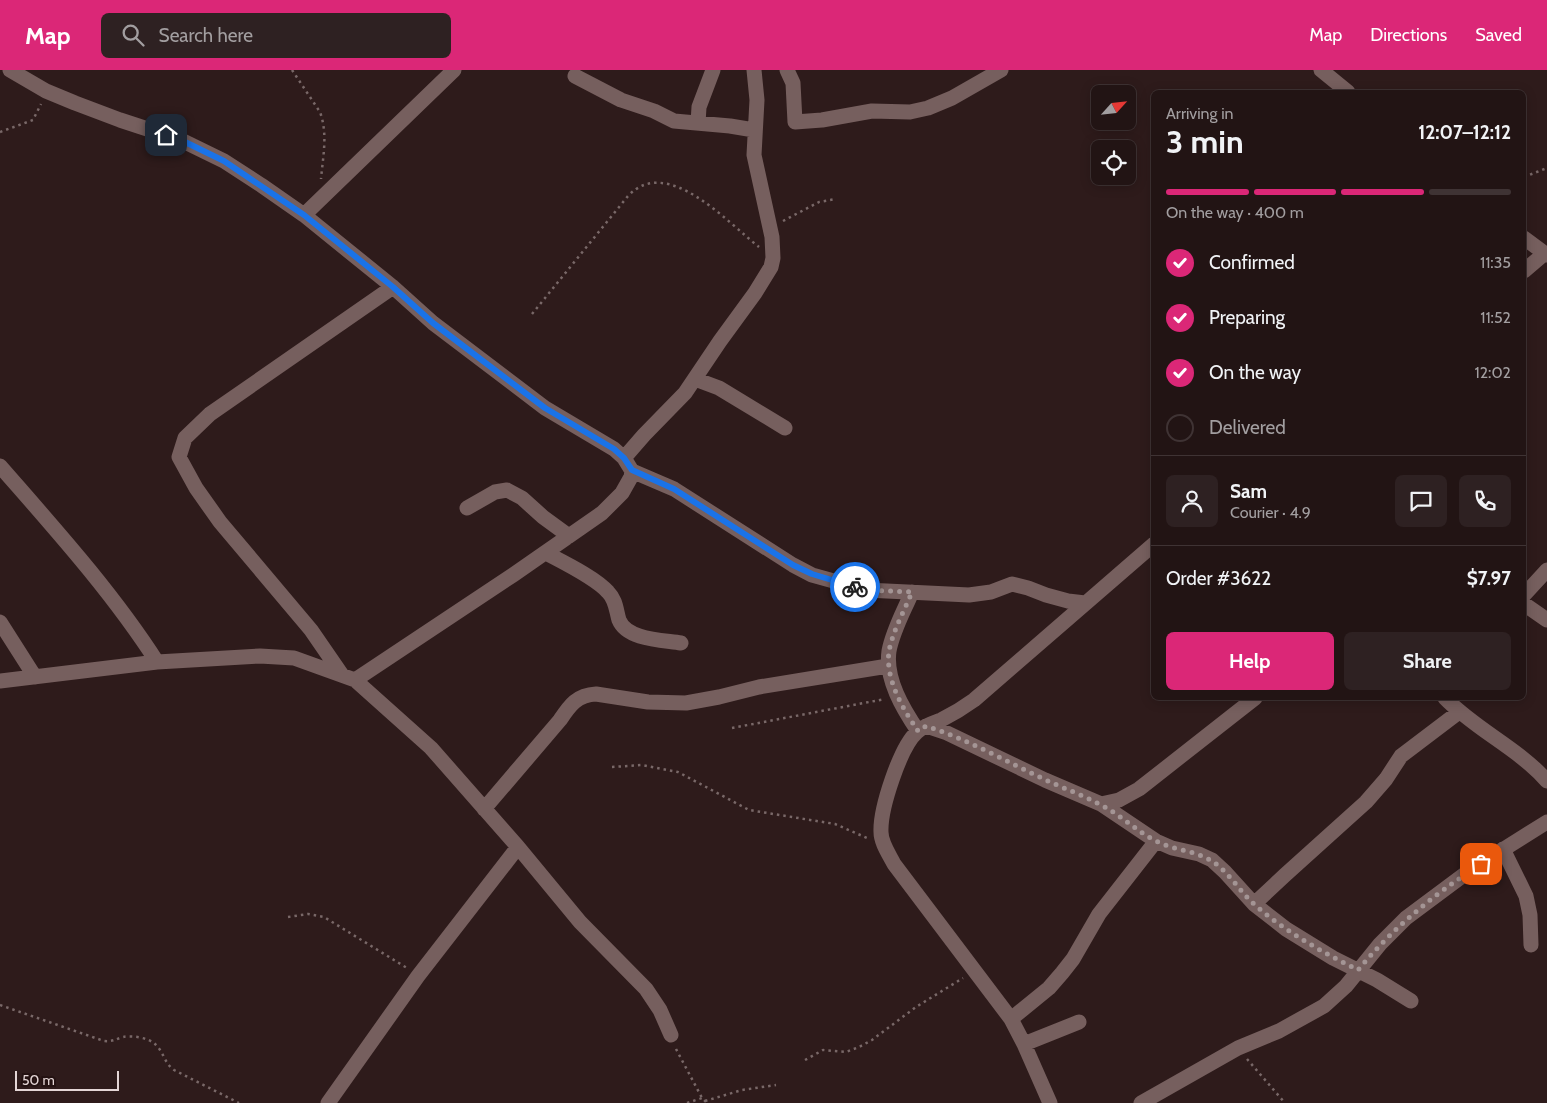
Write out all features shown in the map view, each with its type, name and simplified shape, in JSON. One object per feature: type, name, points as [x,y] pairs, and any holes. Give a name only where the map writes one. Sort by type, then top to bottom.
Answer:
[{"type":"street","points":[[10,70],[46,91],[120,120],[181,140],[224,161],[304,215],[393,287],[433,323],[545,408],[614,449],[628,464],[674,489],[793,565],[812,574],[866,590],[969,595],[991,592],[1012,584],[1068,601],[1085,603]]},
{"type":"street","points":[[304,215],[454,70]]},
{"type":"street","points":[[698,123],[700,107],[713,70]]},
{"type":"street","points":[[348,678],[546,553],[602,513],[616,500],[628,482],[628,464],[644,435],[677,402],[695,379],[761,285],[771,267],[773,258],[772,237],[755,166],[754,130],[757,100],[754,70]]},
{"type":"street","points":[[787,70],[792,83],[795,122],[822,120],[872,111],[910,112],[928,108],[952,98],[1001,70]]},
{"type":"street","points":[[1321,70],[1346,90]]},
{"type":"street","points":[[575,76],[621,100],[654,111],[670,119],[680,122],[754,130]]},
{"type":"street","points":[[1526,239],[1546,254],[1526,269]]},
{"type":"street","points":[[393,287],[210,414],[185,438],[178,456],[196,488],[220,522],[348,678],[431,748],[518,847],[580,922],[628,968],[646,989],[660,1010],[671,1036]]},
{"type":"street","points":[[695,379],[719,388],[785,428]]},
{"type":"street","points":[[0,466],[129,621],[157,662]]},
{"type":"street","points":[[467,508],[495,492],[507,490],[522,498],[542,517],[569,536]]},
{"type":"street","points":[[1050,1103],[1011,1019],[894,864],[881,834],[882,821],[892,780],[904,751],[912,738],[922,728],[959,711],[974,700],[1151,547]]},
{"type":"street","points":[[546,553],[603,587],[612,597],[621,623],[628,631],[649,639],[682,643]]},
{"type":"street","points":[[1526,593],[1547,570]]},
{"type":"street","points":[[912,592],[894,634],[889,651],[888,666],[898,697],[922,728],[947,733],[1101,804],[1156,841],[1172,848],[1199,854],[1212,860],[1254,904],[1286,929],[1333,958],[1394,989],[1411,1001]]},
{"type":"street","points":[[1526,605],[1547,620]]},
{"type":"street","points":[[0,622],[35,677]]},
{"type":"street","points":[[0,681],[157,662],[260,656],[294,658],[348,678]]},
{"type":"street","points":[[484,809],[569,707],[586,694],[661,703],[686,703],[759,687],[888,666]]},
{"type":"street","points":[[1101,804],[1118,800],[1138,789],[1252,700]]},
{"type":"street","points":[[1447,700],[1459,712],[1536,769],[1547,781]]},
{"type":"street","points":[[1254,904],[1366,802],[1386,779],[1401,756],[1459,712]]},
{"type":"street","points":[[1141,1103],[1238,1048],[1279,1031],[1324,1006],[1346,986],[1380,944],[1406,918],[1503,849],[1547,822]]},
{"type":"street","points":[[1011,1019],[1049,988],[1062,973],[1073,959],[1099,914],[1156,841]]},
{"type":"street","points":[[328,1103],[418,976],[518,847]]},
{"type":"street","points":[[1503,849],[1526,896],[1530,915],[1531,945]]},
{"type":"street","points":[[1024,1044],[1079,1022]]},
{"type":"path","points":[[292,70],[320,112],[325,129],[319,200]]},
{"type":"path","points":[[0,132],[33,120],[46,91]]},
{"type":"path","points":[[1526,176],[1547,168]]},
{"type":"path","points":[[532,314],[628,196],[638,187],[647,183],[662,183],[675,186],[697,196],[773,258]]},
{"type":"path","points":[[772,237],[780,225],[792,215],[818,202],[836,199]]},
{"type":"path","points":[[732,728],[898,697]]},
{"type":"path","points":[[612,767],[642,765],[678,772],[749,810],[835,824],[885,846]]},
{"type":"path","points":[[288,917],[308,914],[324,917],[418,976]]},
{"type":"path","points":[[805,1060],[822,1050],[846,1052],[859,1048],[916,1007],[976,971]]},
{"type":"path","points":[[0,1005],[104,1041],[111,1042],[124,1036],[130,1036],[153,1042],[170,1068],[239,1103]]},
{"type":"path","points":[[671,1036],[679,1056],[706,1102],[742,1090],[776,1085]]},
{"type":"path","points":[[1238,1048],[1285,1103]]},
{"type":"path","points":[[687,1103],[702,1098]]},
{"type":"way so far","points":[[855,587],[866,590],[912,592],[894,634],[889,651],[888,666],[898,697],[918,731],[926,726],[947,733],[1101,804],[1156,841],[1172,848],[1199,854],[1212,860],[1254,904],[1271,918],[1333,958],[1358,970],[1406,918],[1481,864]]},
{"type":"route","points":[[166,135],[181,140],[224,161],[304,215],[393,287],[433,323],[545,408],[614,449],[624,458],[632,470],[674,489],[793,565],[812,574],[855,587]]}]
